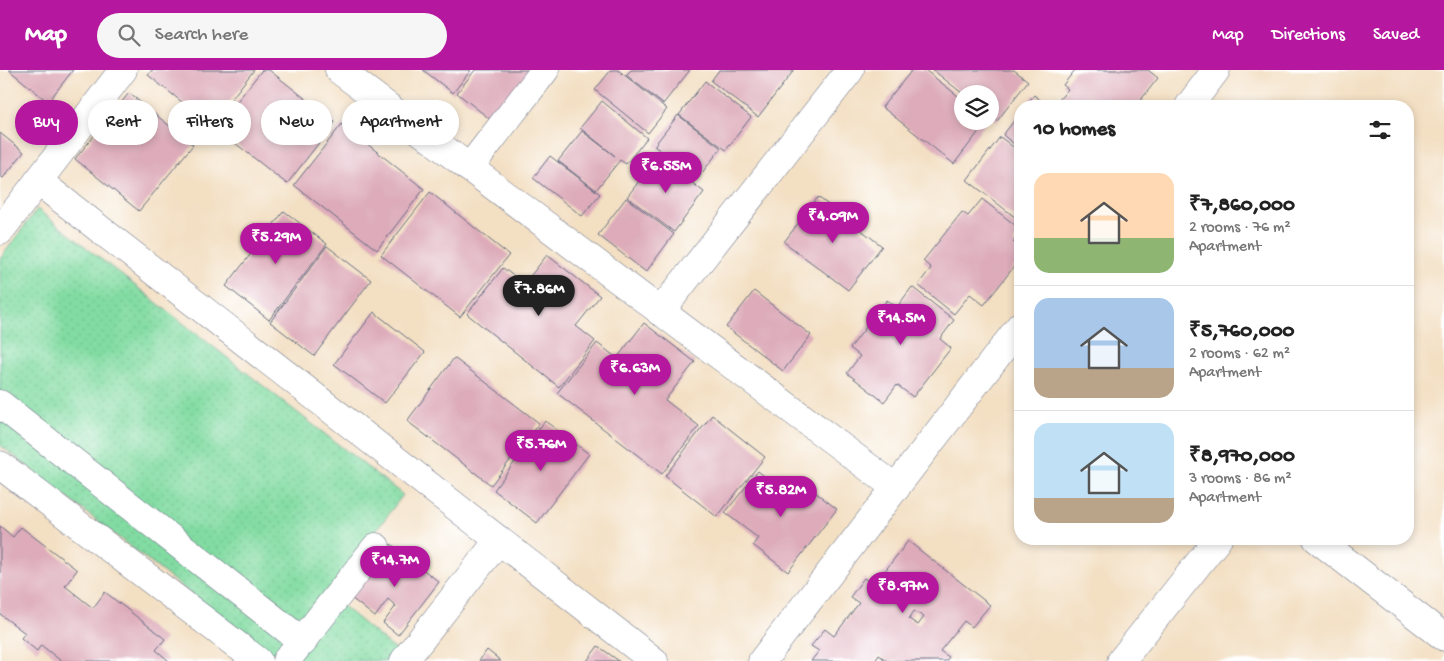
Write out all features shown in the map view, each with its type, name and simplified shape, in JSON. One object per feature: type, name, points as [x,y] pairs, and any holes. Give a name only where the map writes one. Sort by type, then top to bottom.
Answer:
[{"type":"street","points":[[0,231],[123,70]]},
{"type":"street","points":[[339,70],[896,488]]},
{"type":"street","points":[[469,168],[545,70]]},
{"type":"street","points":[[660,312],[850,70]]},
{"type":"street","points":[[1193,100],[1216,70]]},
{"type":"street","points":[[38,181],[654,661]]},
{"type":"street","points":[[762,661],[1014,334]]},
{"type":"street","points":[[0,404],[295,651],[376,547]]},
{"type":"street","points":[[0,465],[258,661]]},
{"type":"street","points":[[404,661],[498,541]]},
{"type":"street","points":[[1121,661],[1213,545]]},
{"type":"street","points":[[1324,545],[1444,637]]},
{"type":"green space","points":[[37,209],[403,495],[328,594],[397,651],[389,661],[277,661],[0,445],[0,259]]},
{"type":"building","points":[[9,70],[73,70],[50,100],[46,100]]},
{"type":"building","points":[[152,70],[254,70],[231,100],[180,100],[148,75]]},
{"type":"building","points":[[262,70],[269,70],[307,100],[261,100],[261,145],[317,145],[287,184],[238,145],[251,145],[251,100],[238,100]]},
{"type":"building","points":[[423,70],[471,70],[453,93]]},
{"type":"building","points":[[475,70],[531,70],[491,120],[457,93]]},
{"type":"building","points":[[611,70],[618,70],[667,109],[648,133],[595,90]]},
{"type":"building","points":[[631,70],[690,70],[663,104],[626,75]]},
{"type":"building","points":[[719,70],[794,70],[758,117],[711,81]]},
{"type":"building","points":[[912,70],[925,70],[954,93],[954,130],[980,130],[954,164],[882,107]]},
{"type":"building","points":[[933,70],[1014,70],[1028,81],[999,118],[999,85],[954,85],[954,87]]},
{"type":"building","points":[[1075,70],[1148,70],[1158,78],[1141,100],[1059,100],[1068,89],[1063,85]]},
{"type":"building","points":[[705,81],[751,117],[726,150],[679,115]]},
{"type":"building","points":[[129,93],[138,100],[123,100]]},
{"type":"building","points":[[1034,95],[1040,100],[1030,100]]},
{"type":"building","points":[[602,101],[647,138],[626,164],[620,160],[596,190],[558,161],[582,131],[615,156],[580,128]]},
{"type":"building","points":[[678,115],[721,148],[698,178],[654,146]]},
{"type":"building","points":[[158,117],[168,125],[168,145],[193,145],[139,211],[75,159],[88,143],[88,145],[158,145]]},
{"type":"building","points":[[1014,121],[1014,144],[1003,135]]},
{"type":"building","points":[[342,124],[342,145],[368,145],[424,189],[377,250],[294,185],[325,145],[332,145],[332,137]]},
{"type":"building","points":[[0,133],[24,152],[3,178],[0,176]]},
{"type":"building","points":[[1000,137],[1014,148],[1014,216],[967,180]]},
{"type":"building","points":[[550,156],[600,194],[582,216],[533,178]]},
{"type":"building","points":[[658,156],[704,192],[674,232],[627,197]]},
{"type":"building","points":[[430,192],[509,255],[460,317],[381,255]]},
{"type":"building","points":[[818,197],[882,246],[848,290],[784,242]]},
{"type":"building","points":[[626,198],[674,234],[646,272],[598,235]]},
{"type":"building","points":[[982,199],[1014,224],[1014,267],[984,305],[970,294],[954,314],[918,285],[931,268],[923,261],[962,212],[968,216]]},
{"type":"building","points":[[284,211],[327,244],[269,320],[226,286]]},
{"type":"building","points":[[327,246],[371,280],[314,356],[270,322]]},
{"type":"building","points":[[547,255],[600,296],[576,326],[595,341],[559,387],[467,314],[503,268],[524,284]]},
{"type":"building","points":[[912,287],[954,320],[940,339],[951,348],[913,397],[897,385],[884,402],[847,373],[860,356],[850,348],[887,300],[897,307]]},
{"type":"building","points":[[754,291],[811,335],[783,371],[726,327]]},
{"type":"building","points":[[374,312],[425,352],[385,403],[334,364]]},
{"type":"building","points":[[644,323],[695,362],[665,400],[699,426],[662,474],[557,393],[597,343],[617,358]]},
{"type":"building","points":[[454,358],[539,423],[491,485],[407,421]]},
{"type":"building","points":[[712,415],[765,457],[717,517],[665,476]]},
{"type":"building","points":[[545,421],[589,454],[537,523],[494,490]]},
{"type":"building","points":[[758,471],[790,497],[802,482],[837,509],[788,572],[753,545],[758,538],[725,513]]},
{"type":"building","points":[[0,526],[13,537],[21,527],[77,570],[65,586],[93,608],[105,592],[165,639],[156,650],[169,661],[61,661],[41,645],[37,651],[21,638],[25,633],[0,614]]},
{"type":"building","points":[[908,541],[990,605],[972,627],[964,621],[940,651],[949,657],[946,661],[887,661],[879,655],[875,661],[811,661],[819,651],[811,646],[825,629],[834,636],[859,603],[850,597],[864,578],[874,585]],"holes":[[[914,611],[924,617],[918,625],[909,619]]]},
{"type":"building","points":[[391,544],[439,582],[398,635],[383,623],[396,606],[388,599],[375,617],[350,597]]},
{"type":"building","points":[[598,646],[619,661],[587,661]]},
{"type":"building","points":[[487,650],[501,661],[479,661]]}]
